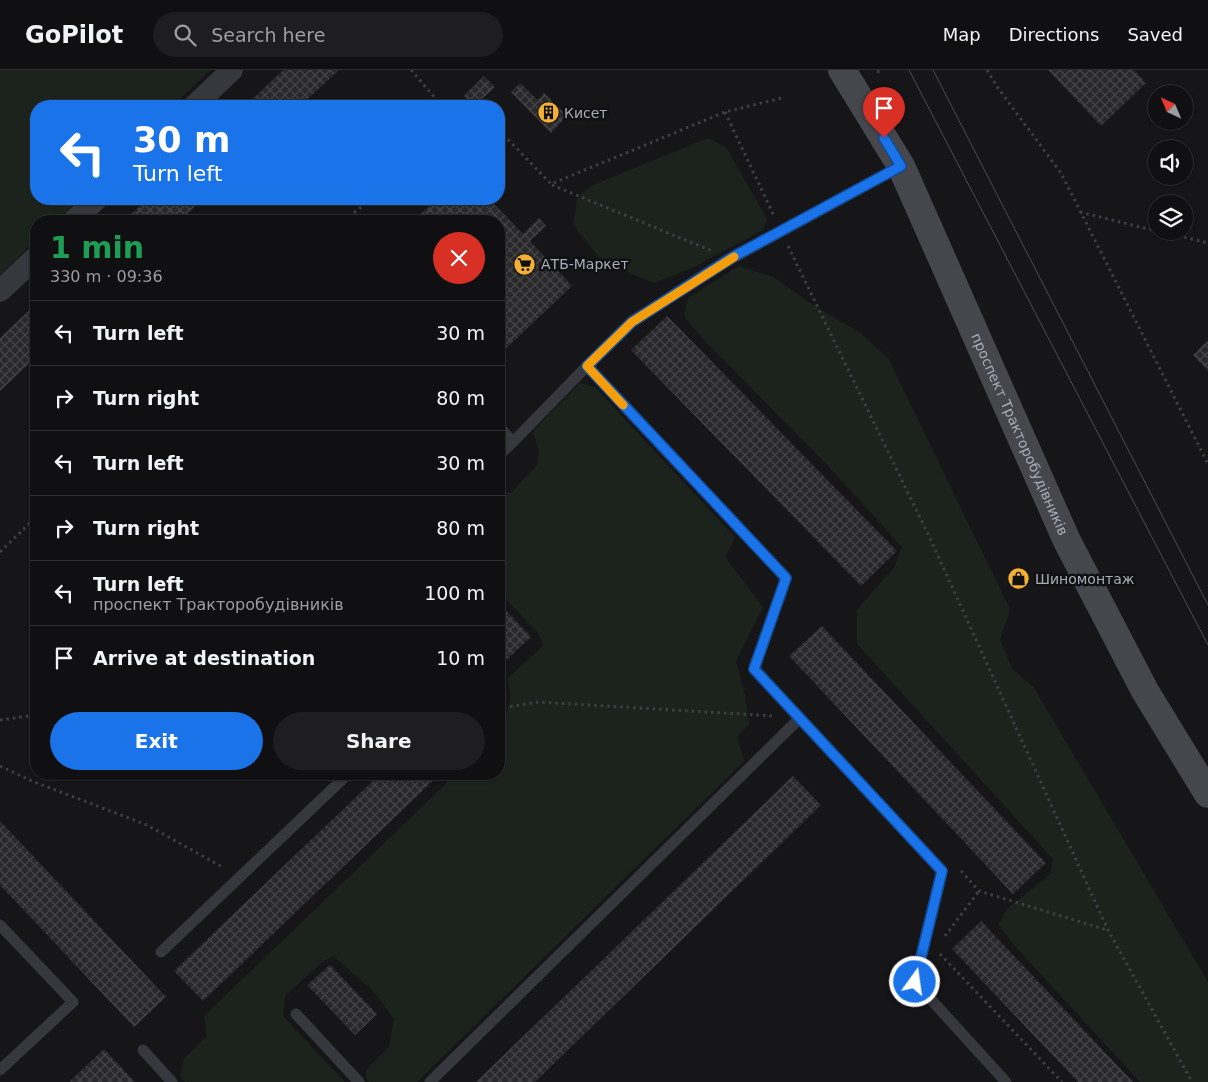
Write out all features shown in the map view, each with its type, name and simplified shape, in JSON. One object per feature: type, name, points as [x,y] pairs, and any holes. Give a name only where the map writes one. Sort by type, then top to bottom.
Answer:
[{"type":"main road","name":"проспект Тракторобудівників","points":[[842,70],[901,166],[1067,541],[1145,691],[1208,794]]},
{"type":"street","points":[[200,100],[232,70]]},
{"type":"street","points":[[80,215],[90,205]]},
{"type":"street","points":[[0,291],[30,263]]},
{"type":"lane","points":[[505,449],[632,322],[731,258],[901,166]]},
{"type":"lane","points":[[587,366],[786,578],[754,669],[942,871],[915,982],[1006,1082]]},
{"type":"lane","points":[[505,433],[513,442]]},
{"type":"lane","points":[[430,1082],[800,718]]},
{"type":"lane","points":[[161,952],[342,780]]},
{"type":"lane","points":[[0,925],[73,1002],[0,1070]]},
{"type":"lane","points":[[296,1014],[359,1082]]},
{"type":"lane","points":[[143,1050],[172,1082]]},
{"type":"path","points":[[410,70],[437,100]]},
{"type":"path","points":[[877,72],[883,70]]},
{"type":"path","points":[[987,70],[1061,174],[1208,464]]},
{"type":"path","points":[[551,184],[726,112],[782,98]]},
{"type":"path","points":[[726,112],[781,232],[928,534],[1108,930],[1192,1082]]},
{"type":"path","points":[[505,136],[551,184],[731,258]]},
{"type":"path","points":[[351,215],[364,205]]},
{"type":"path","points":[[1080,212],[1148,229]]},
{"type":"path","points":[[1193,239],[1208,243]]},
{"type":"path","points":[[0,552],[30,523]]},
{"type":"path","points":[[505,708],[538,702],[800,718]]},
{"type":"path","points":[[0,720],[30,716]]},
{"type":"path","points":[[0,766],[32,781],[147,825],[239,877]]},
{"type":"path","points":[[960,870],[979,891],[1108,930]]},
{"type":"path","points":[[941,942],[979,891]]},
{"type":"path","points":[[935,949],[1062,1082]]},
{"type":"shaded area","points":[[0,70],[210,70],[179,100],[30,100],[30,205],[73,205],[62,215],[30,215],[30,246],[0,275]]},
{"type":"shaded area","points":[[708,138],[726,147],[767,219],[763,230],[692,268],[654,283],[603,262],[573,225],[578,196],[593,185]]},
{"type":"shaded area","points":[[739,266],[773,277],[818,308],[860,333],[888,358],[1010,609],[1000,640],[1013,670],[1033,686],[1208,982],[1208,1082],[1140,1082],[1013,944],[998,924],[1009,907],[1050,875],[1053,859],[857,644],[857,610],[895,566],[902,547],[830,468],[703,339],[684,316],[688,298]]},
{"type":"shaded area","points":[[580,383],[595,387],[735,537],[725,557],[763,607],[736,661],[745,695],[749,724],[737,737],[744,761],[417,1082],[369,1082],[366,1079],[366,1070],[389,1047],[394,1019],[371,989],[333,956],[323,961],[285,996],[283,1016],[345,1082],[185,1082],[180,1077],[184,1058],[207,1036],[204,1016],[450,780],[505,780],[505,717],[511,697],[507,679],[543,646],[538,633],[505,598],[505,492],[511,493],[537,465],[539,451],[533,431]]},
{"type":"building","points":[[283,70],[339,70],[306,100],[251,100]]},
{"type":"building","points":[[1048,70],[1134,70],[1146,83],[1101,126]]},
{"type":"building","points":[[484,76],[495,87],[481,100],[468,100],[464,96]]},
{"type":"building","name":"Кисет","points":[[520,83],[538,100],[544,93],[567,116],[551,133],[511,92]]},
{"type":"building","points":[[141,205],[196,205],[186,215],[130,215]]},
{"type":"building","name":"АТБ-Маркет","points":[[430,205],[495,205],[505,215],[420,215]]},
{"type":"building","name":"АТБ-Маркет","points":[[505,215],[523,234],[539,218],[546,226],[530,241],[572,286],[505,349]]},
{"type":"building","points":[[30,310],[30,363],[0,391],[0,338]]},
{"type":"building","points":[[667,316],[897,551],[861,586],[631,350]]},
{"type":"building","points":[[1208,340],[1208,371],[1193,355]]},
{"type":"building","points":[[505,609],[531,637],[505,661]]},
{"type":"building","points":[[822,626],[1046,863],[1013,894],[789,656]]},
{"type":"building","points":[[793,776],[821,805],[535,1082],[476,1082]]},
{"type":"building","points":[[374,780],[434,780],[203,1001],[174,971]]},
{"type":"building","points":[[0,821],[166,997],[134,1027],[0,885]]},
{"type":"building","points":[[981,921],[1133,1082],[1078,1082],[952,949]]},
{"type":"building","points":[[330,965],[377,1014],[355,1035],[307,985]]},
{"type":"building","points":[[104,1049],[135,1082],[70,1081]]},
{"type":"tram line","points":[[909,70],[1208,645]]},
{"type":"tram line","points":[[933,70],[1208,605]]},
{"type":"slow traffic","points":[[623,405],[587,366],[632,322],[734,257]]},
{"type":"place","name":"Кисет","points":[[548,113]]},
{"type":"place","name":"АТБ-Маркет","points":[[525,264]]},
{"type":"place","name":"Шиномонтаж","points":[[1019,579]]},
{"type":"route","points":[[884,138],[901,166],[731,258],[632,322],[587,366],[786,578],[754,669],[942,871],[915,982]]}]
